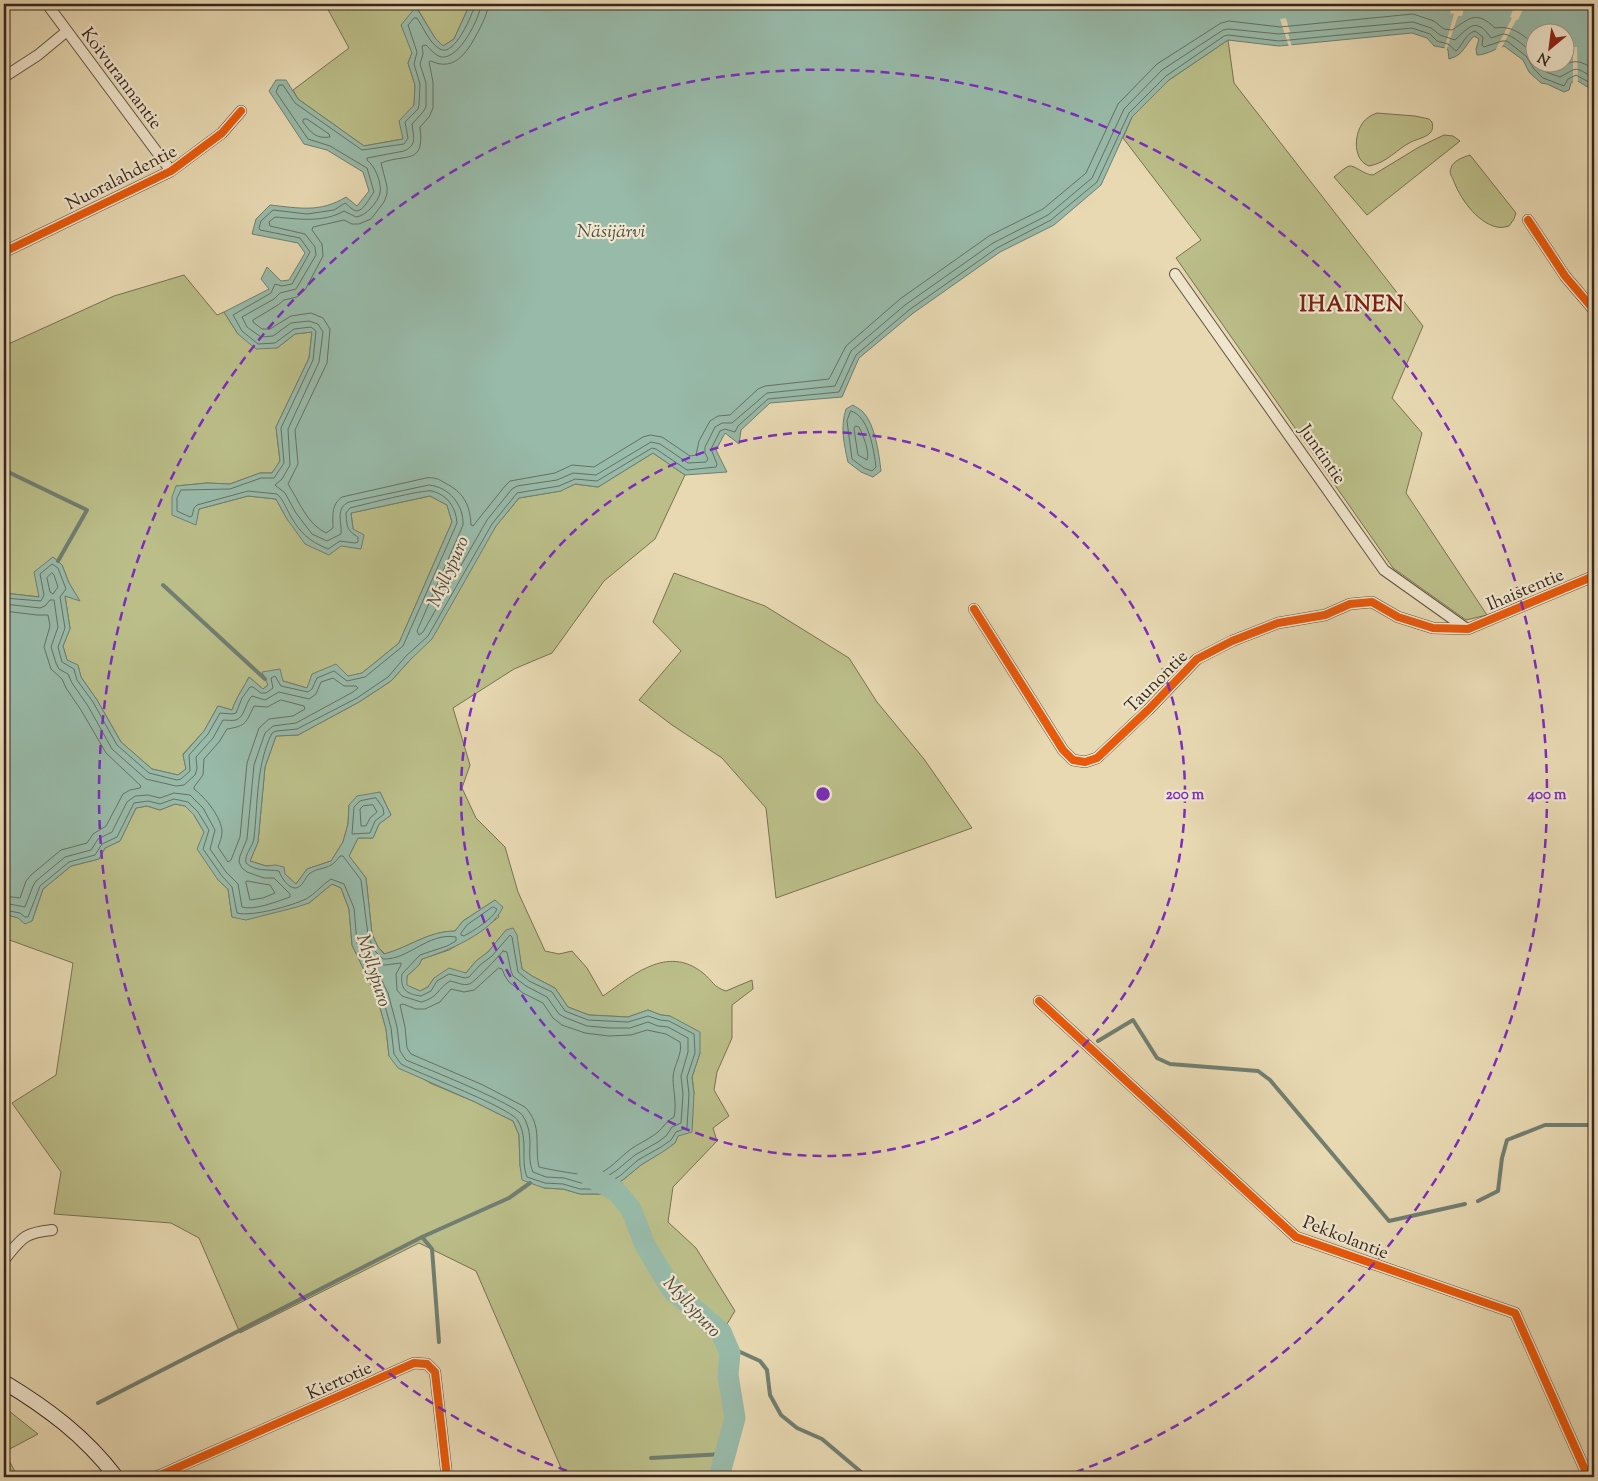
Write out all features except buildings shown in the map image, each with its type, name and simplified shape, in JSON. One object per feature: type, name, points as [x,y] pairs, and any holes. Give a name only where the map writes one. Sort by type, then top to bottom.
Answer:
[{"type":"main road","points":[[4,1382],[38,1402],[76,1433],[116,1477]]},
{"type":"street","name":"Koivurannantie","points":[[47,4],[171,171]]},
{"type":"street","points":[[4,77],[38,55],[67,31]]},
{"type":"street","name":"Nuoralahdentie","points":[[4,252],[171,171],[222,133],[242,111]]},
{"type":"street","points":[[1528,220],[1565,276],[1594,310]]},
{"type":"street","name":"Juntintie","points":[[1175,274],[1384,570],[1468,629]]},
{"type":"street","name":"Ihaistentie","points":[[1468,629],[1594,576]]},
{"type":"street","name":"Taunontie","points":[[974,609],[1063,750],[1074,760],[1086,762],[1098,758],[1119,739],[1197,659],[1232,641],[1278,623],[1325,615],[1350,604],[1372,602],[1398,617],[1432,628],[1468,629]]},
{"type":"street","name":"Pekkolantie","points":[[1039,1001],[1296,1237],[1515,1312],[1586,1472],[1586,1477]]},
{"type":"street","points":[[4,1260],[22,1238],[36,1232],[52,1230]]},
{"type":"street","name":"Kiertotie","points":[[156,1477],[414,1363],[427,1364],[435,1372],[447,1477]]},
{"type":"green space","points":[[325,4],[470,4],[454,39],[443,46],[435,38],[417,8],[412,53],[408,63],[415,85],[414,105],[403,139],[364,146],[298,99],[293,90],[349,48]]},
{"type":"green space","points":[[1228,40],[1234,83],[1423,326],[1392,398],[1422,433],[1406,493],[1487,615],[1466,620],[1393,568],[1176,258],[1201,240],[1123,138],[1132,117],[1169,80]]},
{"type":"green space","points":[[1377,113],[1429,119],[1433,126],[1428,135],[1411,142],[1387,159],[1369,166],[1360,159],[1356,141],[1359,129],[1364,122]]},
{"type":"green space","points":[[1444,135],[1453,136],[1460,141],[1367,215],[1334,177],[1349,166],[1373,175],[1419,147]]},
{"type":"green space","points":[[1470,155],[1516,213],[1509,226],[1497,227],[1490,225],[1476,215],[1460,194],[1450,169],[1456,161]]},
{"type":"green space","points":[[184,275],[217,315],[224,312],[238,334],[277,348],[295,334],[312,332],[309,358],[276,427],[280,461],[272,473],[260,473],[230,484],[207,483],[176,486],[195,525],[199,509],[248,496],[276,499],[287,519],[353,529],[351,513],[430,496],[447,505],[452,522],[399,643],[362,673],[307,688],[283,681],[268,685],[263,689],[249,677],[232,710],[218,706],[204,731],[183,754],[186,769],[178,775],[152,769],[121,742],[97,700],[81,677],[78,666],[67,660],[63,646],[70,628],[65,596],[79,600],[69,583],[62,565],[53,557],[45,564],[40,597],[4,593],[4,346],[114,296]]},
{"type":"green space","points":[[653,453],[685,475],[655,539],[604,581],[552,653],[514,669],[453,708],[470,765],[462,788],[476,818],[505,847],[518,892],[545,951],[559,954],[572,951],[587,968],[603,996],[638,972],[663,962],[690,965],[703,973],[718,988],[726,991],[752,980],[753,989],[732,1005],[732,1038],[717,1072],[714,1090],[729,1116],[713,1128],[717,1141],[673,1187],[668,1222],[696,1248],[735,1311],[722,1332],[730,1353],[728,1375],[735,1418],[719,1477],[565,1477],[476,1271],[419,1243],[240,1333],[199,1238],[171,1223],[54,1214],[61,1172],[12,1103],[56,1075],[73,963],[4,938],[4,914],[32,921],[43,889],[71,866],[99,859],[105,848],[120,841],[136,808],[147,806],[160,810],[175,804],[185,806],[194,815],[204,832],[218,880],[228,889],[232,917],[309,903],[332,884],[341,888],[349,909],[352,945],[377,997],[386,1029],[389,1056],[430,1083],[513,1121],[519,1135],[520,1166],[544,1188],[563,1189],[580,1194],[602,1194],[675,1143],[694,1093],[692,1077],[700,1053],[670,1016],[648,1010],[628,1017],[589,1015],[568,1007],[555,988],[522,969],[519,953],[506,930],[488,952],[476,961],[466,973],[434,978],[428,987],[420,991],[406,985],[407,976],[419,965],[422,959],[449,950],[476,934],[499,917],[495,900],[463,921],[455,931],[428,936],[385,954],[378,947],[372,934],[366,878],[349,856],[358,838],[373,838],[379,824],[391,815],[380,792],[349,805],[348,824],[343,842],[331,861],[307,869],[296,884],[276,866],[266,866],[250,861],[258,842],[265,767],[276,736],[298,735],[359,702],[391,681],[410,660],[496,526],[519,498],[560,491],[575,484],[598,487]]},
{"type":"green space","points":[[674,573],[765,606],[849,658],[877,702],[924,759],[972,828],[776,898],[766,808],[722,758],[672,725],[639,700],[681,651],[653,622]]},
{"type":"green space","points":[[4,1407],[38,1434],[4,1452]]},
{"type":"green space","points":[[6,1455],[18,1477],[4,1477],[4,1456]]},
{"type":"water","name":"Näsijärvi","points":[[470,4],[1594,4],[1594,91],[1576,80],[1571,83],[1569,90],[1564,92],[1541,83],[1529,72],[1576,72],[1576,22],[1526,22],[1526,66],[1523,60],[1504,46],[1477,55],[1476,49],[1479,39],[1474,36],[1461,52],[1449,59],[1446,48],[1434,46],[1427,38],[1412,33],[1279,46],[1228,40],[1169,80],[1132,117],[1101,185],[1054,225],[1000,252],[912,314],[859,358],[842,397],[770,403],[741,430],[739,444],[725,433],[716,450],[727,472],[685,475],[653,453],[598,487],[575,484],[561,491],[519,498],[496,526],[432,639],[391,681],[359,702],[298,735],[276,736],[265,767],[258,842],[250,861],[266,866],[276,865],[284,867],[285,874],[296,884],[307,869],[331,861],[343,842],[348,824],[349,805],[357,796],[380,792],[391,815],[379,824],[373,838],[358,838],[349,856],[366,878],[372,934],[378,947],[384,954],[428,936],[455,931],[463,921],[495,900],[503,907],[489,925],[479,933],[456,946],[422,959],[419,965],[407,976],[407,985],[420,991],[428,987],[434,978],[449,968],[466,973],[476,961],[488,952],[506,930],[513,928],[517,935],[522,969],[555,988],[568,1007],[589,1015],[628,1017],[648,1010],[670,1016],[700,1032],[700,1053],[692,1077],[694,1093],[692,1132],[678,1136],[675,1143],[602,1194],[580,1194],[563,1189],[544,1188],[522,1180],[519,1135],[513,1121],[398,1068],[389,1056],[386,1029],[377,997],[352,945],[349,909],[341,888],[332,884],[309,903],[297,907],[246,920],[232,917],[228,889],[218,880],[197,849],[204,832],[194,815],[185,806],[175,804],[160,810],[147,806],[136,808],[120,841],[105,848],[99,859],[71,866],[43,889],[32,921],[25,924],[18,918],[4,914],[4,593],[39,597],[34,572],[53,557],[62,565],[69,583],[80,601],[65,596],[70,629],[63,646],[67,660],[78,665],[81,677],[97,700],[121,742],[152,769],[178,775],[186,769],[183,755],[204,731],[218,706],[232,710],[249,677],[263,689],[268,685],[262,672],[280,669],[283,681],[307,688],[312,674],[336,664],[348,676],[362,673],[399,643],[452,522],[447,505],[430,496],[351,513],[353,529],[364,535],[361,549],[341,546],[329,555],[305,544],[287,519],[276,499],[248,496],[199,509],[196,525],[172,515],[172,497],[176,486],[207,483],[230,484],[260,473],[272,473],[280,461],[276,427],[309,358],[312,332],[295,334],[277,348],[256,349],[238,334],[224,312],[269,289],[261,279],[267,267],[281,281],[289,280],[305,253],[298,243],[252,234],[256,219],[270,205],[309,208],[327,205],[346,197],[357,206],[369,191],[363,172],[327,150],[304,144],[269,91],[276,80],[286,80],[298,99],[364,146],[403,139],[399,121],[414,105],[415,85],[408,63],[412,53],[401,25],[416,7],[435,38],[443,46],[454,39]]},
{"type":"water","points":[[853,405],[867,417],[876,440],[881,471],[873,477],[861,472],[848,462],[843,422],[846,409]]},
{"type":"pier","points":[[1515,5],[1523,9],[1501,49],[1495,51],[1512,18],[1510,17]]},
{"type":"pier","points":[[1452,6],[1464,9],[1462,16],[1458,16],[1446,51],[1444,50],[1454,14],[1450,13]]},
{"type":"pier","points":[[1286,18],[1292,47],[1289,47],[1280,19]]},
{"type":"pier","points":[[1577,47],[1578,84],[1573,85],[1573,72],[1576,72]]},
{"type":"waterway","points":[[4,470],[87,510],[58,561]]},
{"type":"waterway","points":[[163,585],[265,679]]},
{"type":"waterway","points":[[1098,1041],[1133,1020],[1157,1058],[1170,1064],[1258,1071],[1270,1080],[1389,1221],[1465,1204]]},
{"type":"waterway","points":[[1478,1201],[1498,1191],[1502,1158],[1507,1140],[1545,1125],[1594,1125]]},
{"type":"waterway","name":"Myllypuro","points":[[588,1174],[616,1191],[631,1209],[645,1245],[672,1290],[721,1332],[730,1353],[728,1375],[735,1418],[719,1477]]},
{"type":"waterway","points":[[98,1403],[422,1237],[509,1198],[530,1183]]},
{"type":"waterway","points":[[422,1237],[432,1249],[439,1342]]},
{"type":"waterway","points":[[727,1346],[760,1361],[767,1370],[770,1395],[781,1415],[797,1428],[822,1439],[867,1477]]},
{"type":"waterway","points":[[651,1458],[724,1454]]},
{"type":"waterway","points":[[1543,1473],[1547,1477]]},
{"type":"cycle path","points":[[4,252],[171,171],[222,133],[241,111]]},
{"type":"cycle path","points":[[1528,220],[1565,276],[1594,310]]},
{"type":"cycle path","points":[[974,609],[1063,750],[1073,760],[1085,762],[1097,758],[1148,710],[1197,659],[1232,641],[1278,623],[1325,615],[1350,604],[1372,602],[1398,617],[1433,628],[1468,629],[1594,576]]},
{"type":"cycle path","points":[[1039,1001],[1296,1237],[1515,1313],[1586,1472],[1585,1477]]},
{"type":"cycle path","points":[[156,1477],[414,1363],[427,1364],[435,1372],[447,1477]]},
{"type":"district","name":"IHAINEN","points":[[1352,303]]}]
